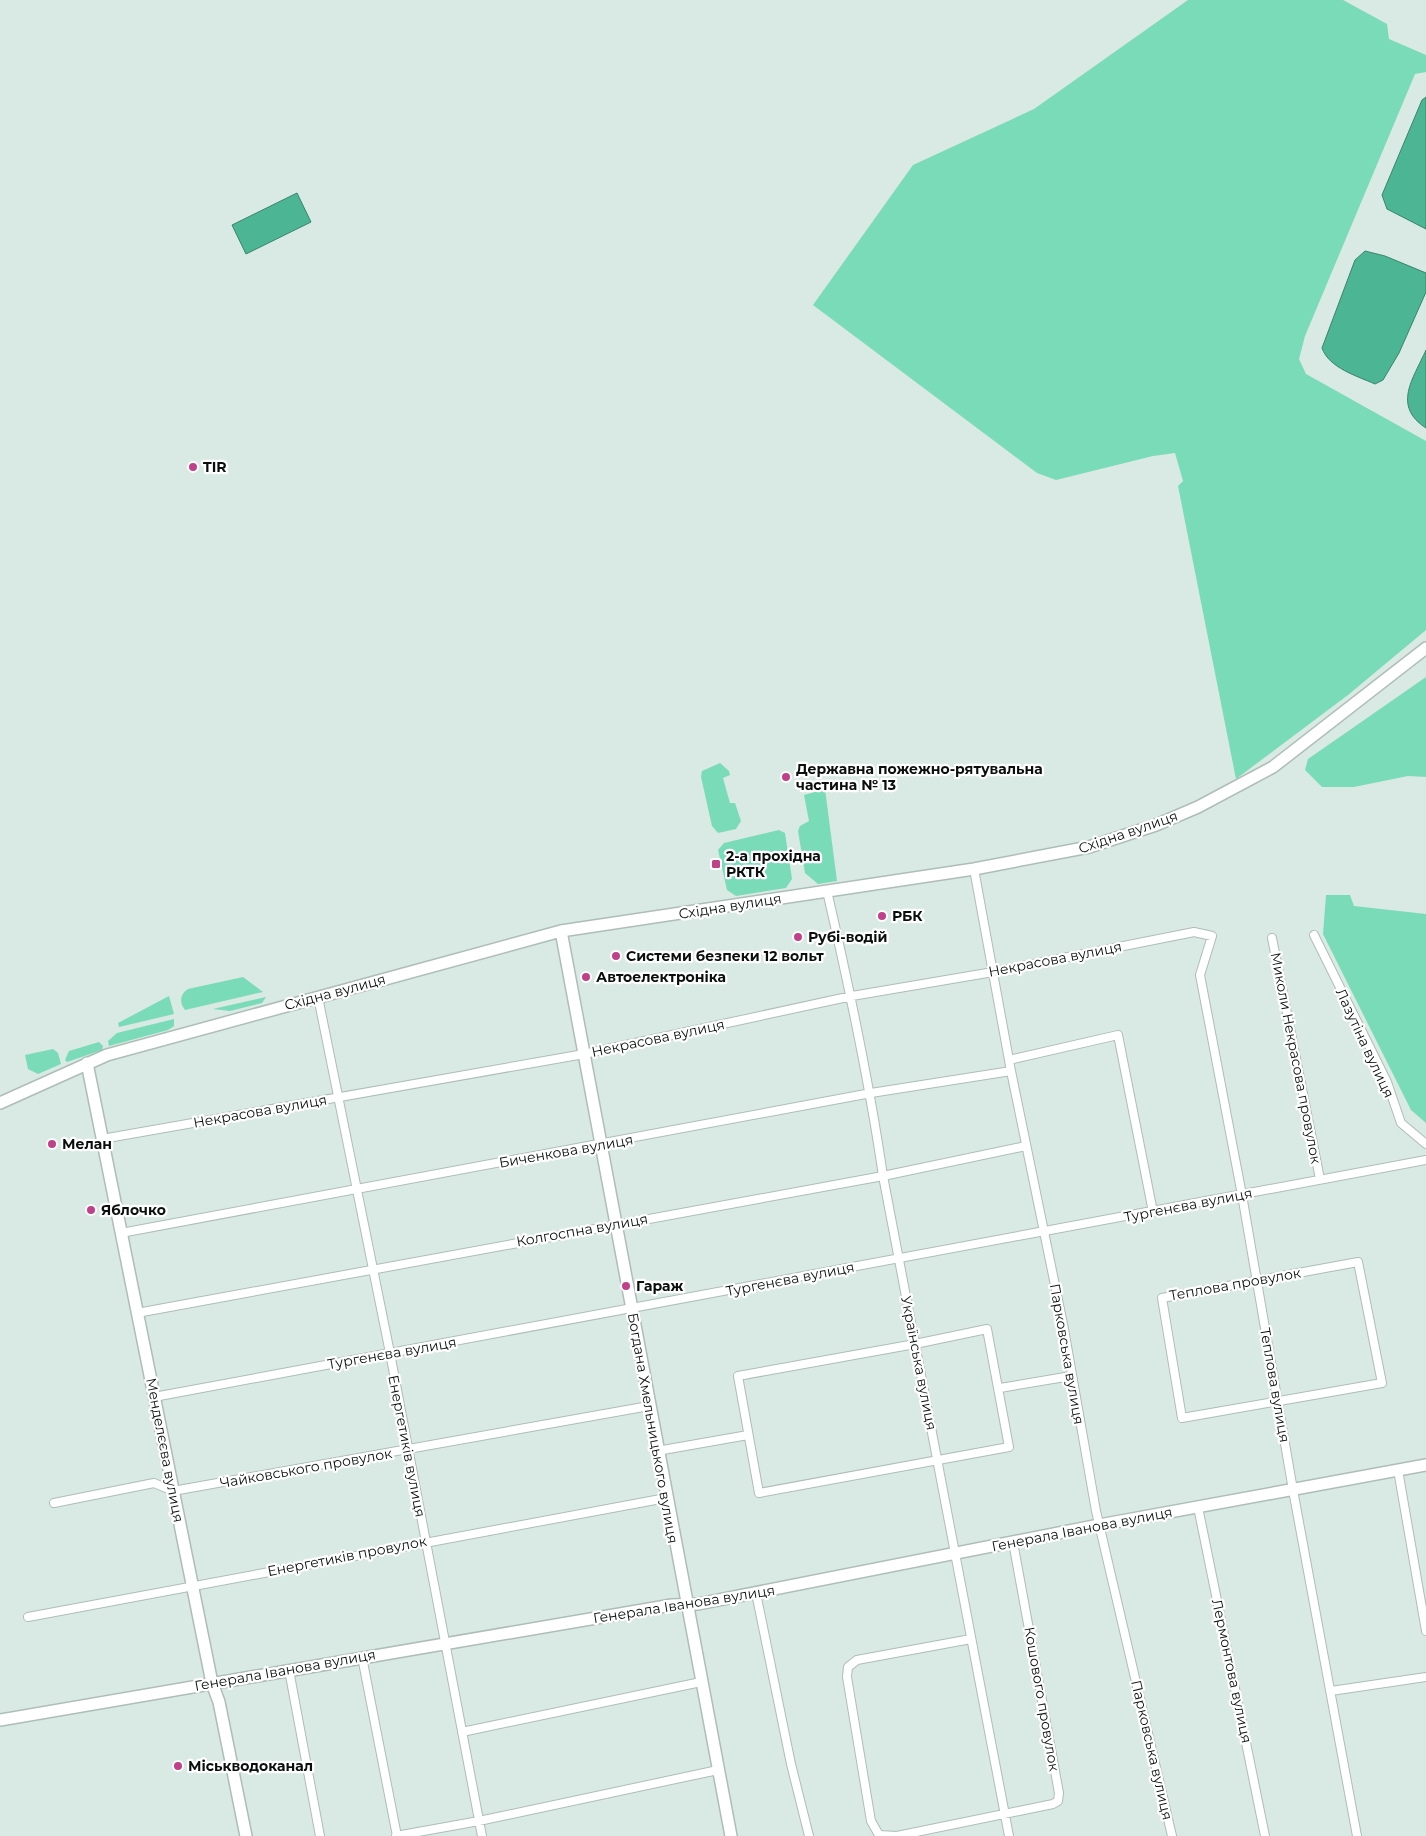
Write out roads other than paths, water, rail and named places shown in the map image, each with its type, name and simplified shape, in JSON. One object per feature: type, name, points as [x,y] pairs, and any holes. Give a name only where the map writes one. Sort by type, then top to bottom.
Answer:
[{"type":"street","name":"Східна вулиця","points":[[0,1103],[86,1063],[141,1044],[561,931],[974,870],[1089,847],[1156,825],[1232,791],[1273,767],[1304,746],[1426,648]]},
{"type":"street","name":"Парковська вулиця","points":[[974,870],[1009,1060],[1100,1525],[1172,1836]]},
{"type":"street","name":"Українська вулиця","points":[[827,891],[852,996],[871,1094],[883,1176],[1009,1836]]},
{"type":"street","name":"Богдана Хмельницького вулиця","points":[[561,931],[657,1451],[731,1836]]},
{"type":"street","name":"Некрасова вулиця","points":[[102,1139],[584,1054],[852,996],[993,972],[1194,932],[1212,936]]},
{"type":"street","name":"Лазутіна вулиця","points":[[1314,935],[1386,1082],[1401,1123],[1426,1144]]},
{"type":"street","name":"Теплова вулиця","points":[[1212,936],[1200,975],[1242,1195],[1293,1490],[1357,1836]]},
{"type":"street","name":"Миколи Некрасова провулок","points":[[1272,938],[1320,1179]]},
{"type":"street","name":"Енергетиків вулиця","points":[[318,997],[390,1353],[482,1836]]},
{"type":"street","points":[[1009,1060],[1118,1035],[1153,1212]]},
{"type":"street","name":"Менделєєва вулиця","points":[[86,1063],[212,1683],[219,1702],[246,1836]]},
{"type":"street","name":"Биченкова вулиця","points":[[121,1233],[871,1094],[1011,1070]]},
{"type":"street","name":"Колгоспна вулиця","points":[[137,1313],[373,1268],[883,1176],[1026,1146]]},
{"type":"street","name":"Тургенєва вулиця","points":[[154,1397],[1426,1160]]},
{"type":"street","name":"Теплова провулок","points":[[1358,1262],[1382,1383],[1182,1418],[1162,1298],[1257,1280],[1358,1262]]},
{"type":"street","points":[[987,1329],[1000,1388],[1009,1447],[937,1462],[759,1493],[738,1376],[915,1344],[987,1329]]},
{"type":"street","points":[[1000,1388],[1071,1376]]},
{"type":"street","name":"Чайковського провулок","points":[[54,1503],[154,1484],[173,1491],[649,1406]]},
{"type":"street","points":[[657,1451],[748,1435]]},
{"type":"street","name":"Генерала Іванова вулиця","points":[[0,1720],[445,1643],[756,1593],[1100,1525],[1426,1465]]},
{"type":"street","points":[[1398,1470],[1426,1631]]},
{"type":"street","name":"Енергетиків провулок","points":[[28,1617],[425,1541],[666,1498]]},
{"type":"street","name":"Лермонтова вулиця","points":[[1198,1507],[1265,1836]]},
{"type":"street","name":"Кошового провулок","points":[[971,1639],[857,1660],[848,1667],[847,1677],[871,1821],[879,1835],[897,1836],[1005,1815],[1053,1804],[1058,1801],[1059,1793],[1013,1542]]},
{"type":"street","points":[[756,1593],[790,1764],[809,1836]]},
{"type":"street","points":[[362,1657],[397,1836],[479,1821],[718,1770]]},
{"type":"street","points":[[289,1670],[320,1836]]},
{"type":"street","points":[[1331,1692],[1426,1677]]},
{"type":"street","points":[[462,1732],[701,1682]]},
{"type":"place","name":"TIR","points":[[193,467]]},
{"type":"place","name":"Державна пожежно-рятувальна частина № 13","points":[[786,777]]},
{"type":"place","name":"2-а прохідна РКТК","points":[[716,864]]},
{"type":"place","name":"РБК","points":[[882,916]]},
{"type":"place","name":"Рубі-водій","points":[[798,937]]},
{"type":"place","name":"Системи безпеки 12 вольт","points":[[616,956]]},
{"type":"place","name":"Автоелектроніка","points":[[586,977]]},
{"type":"place","name":"Мелан","points":[[52,1144]]},
{"type":"place","name":"Яблочко","points":[[91,1210]]},
{"type":"place","name":"Гараж","points":[[626,1286]]},
{"type":"place","name":"Міськводоканал","points":[[178,1766]]}]
